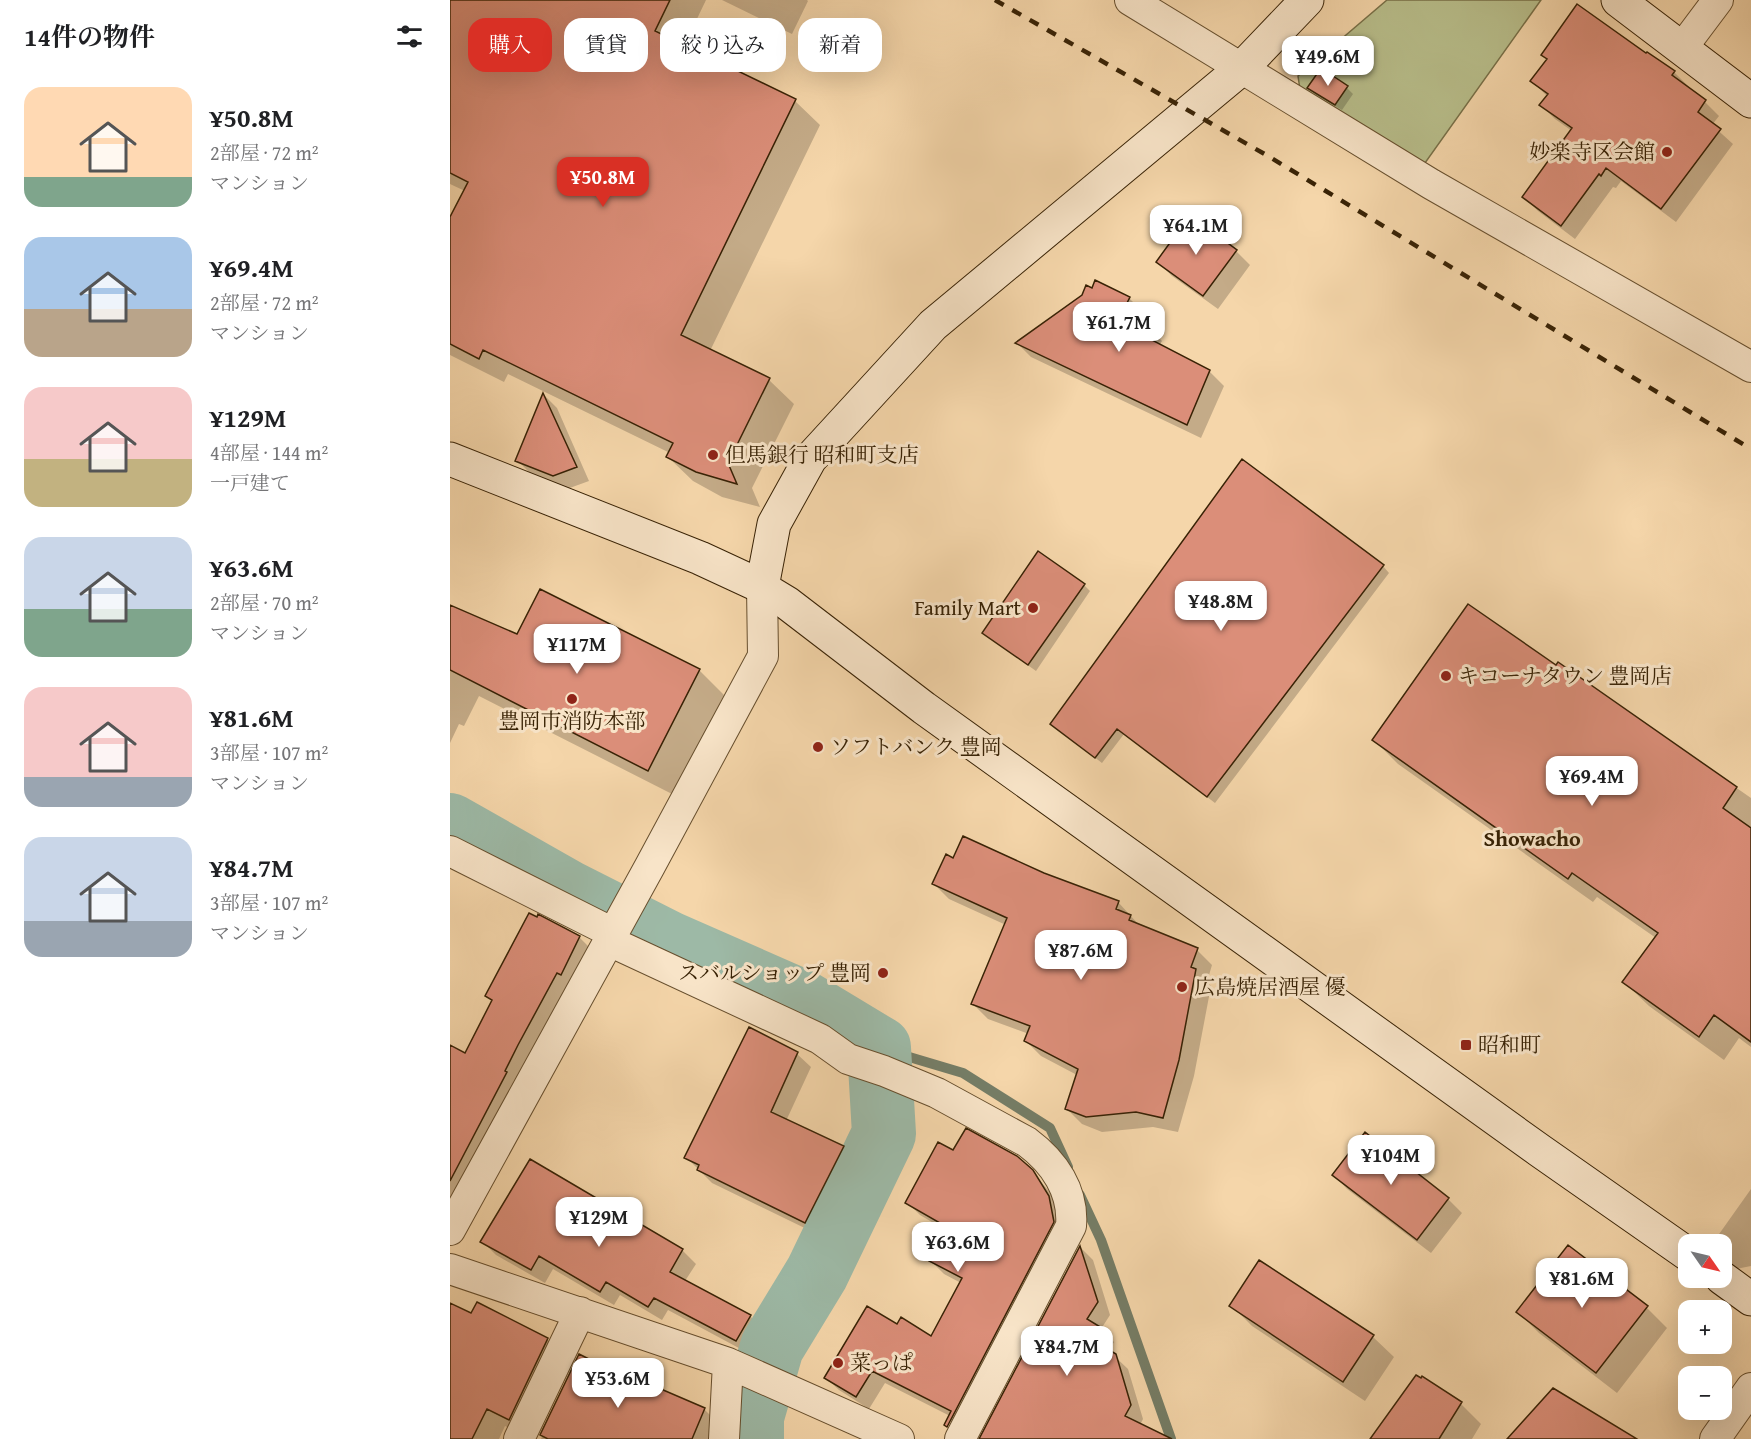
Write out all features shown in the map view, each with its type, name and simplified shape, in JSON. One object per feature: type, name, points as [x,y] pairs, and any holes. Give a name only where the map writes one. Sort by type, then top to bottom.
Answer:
[{"type":"street","points":[[1130,0],[1431,184],[1751,367]]},
{"type":"street","points":[[450,1230],[763,656],[762,587],[774,524],[810,459],[933,325],[1242,68],[1307,0]]},
{"type":"street","points":[[1618,0],[1751,101]]},
{"type":"street","points":[[1682,48],[1718,0]]},
{"type":"street","points":[[450,459],[700,558],[762,587],[787,603],[924,708],[1678,1247]]},
{"type":"street","points":[[450,851],[611,937],[820,1039],[848,1059],[874,1067],[937,1093],[1039,1150],[1062,1181],[1073,1209],[1071,1226],[960,1439]]},
{"type":"street","points":[[450,1269],[728,1363],[899,1439]]},
{"type":"street","points":[[1732,1285],[1751,1299]]},
{"type":"street","points":[[519,1439],[580,1312]]},
{"type":"street","points":[[724,1439],[728,1363]]},
{"type":"street","points":[[1715,1439],[1751,1388]]},
{"type":"green space","points":[[1387,0],[1541,0],[1420,170],[1301,96],[1298,76]]},
{"type":"building","points":[[450,0],[670,0],[655,31],[660,33],[660,72],[740,72],[796,99],[681,335],[770,378],[728,463],[737,484],[696,472],[666,457],[673,443],[483,350],[479,359],[450,344],[450,217],[468,182],[450,173]]},
{"type":"building","points":[[1577,4],[1675,71],[1672,75],[1706,100],[1698,112],[1721,129],[1661,209],[1606,168],[1601,176],[1599,174],[1561,226],[1522,197],[1572,128],[1539,105],[1548,94],[1530,81],[1547,59],[1541,55]]},
{"type":"building","points":[[1321,68],[1348,86],[1335,105],[1307,88]]},
{"type":"building","points":[[1190,215],[1237,250],[1203,296],[1156,262]]},
{"type":"building","points":[[1095,280],[1130,297],[1122,313],[1148,326],[1144,336],[1210,370],[1187,425],[1015,343],[1082,295],[1086,285],[1092,288]]},
{"type":"building","points":[[543,393],[577,467],[553,476],[515,461]]},
{"type":"building","points":[[1242,459],[1384,565],[1207,797],[1117,729],[1095,758],[1050,724]]},
{"type":"building","name":"Family Mart","points":[[1038,551],[1085,584],[1028,665],[982,633]]},
{"type":"building","points":[[540,589],[700,669],[648,771],[450,670],[450,605],[517,634]]},
{"type":"building","points":[[1468,604],[1556,665],[1558,662],[1737,787],[1723,808],[1751,828],[1751,1042],[1714,1015],[1699,1037],[1622,982],[1658,933],[1572,873],[1568,879],[1372,740]]},
{"type":"building","points":[[963,836],[1044,873],[1119,901],[1116,909],[1131,915],[1129,920],[1198,948],[1191,967],[1196,969],[1179,1060],[1163,1118],[1136,1112],[1086,1117],[1065,1109],[1078,1069],[1024,1041],[1030,1026],[971,1004],[1007,918],[932,884],[946,854],[953,858]]},
{"type":"building","points":[[529,913],[537,917],[538,914],[580,936],[561,975],[557,973],[518,1045],[505,1071],[507,1072],[450,1181],[450,1045],[465,1053],[492,1000],[485,996]]},
{"type":"building","points":[[749,1027],[798,1052],[771,1112],[844,1146],[805,1223],[697,1170],[699,1165],[684,1158]]},
{"type":"building","points":[[966,1128],[1017,1156],[1033,1170],[1049,1196],[1054,1222],[947,1427],[944,1425],[951,1411],[872,1371],[856,1397],[824,1378],[867,1306],[897,1324],[901,1317],[931,1336],[962,1278],[929,1261],[947,1227],[905,1203],[938,1142],[953,1150]]},
{"type":"building","points":[[1365,1132],[1449,1198],[1417,1240],[1332,1175]]},
{"type":"building","points":[[530,1159],[683,1249],[670,1272],[751,1315],[736,1341],[654,1298],[648,1307],[606,1282],[600,1292],[539,1256],[531,1270],[480,1242]]},
{"type":"building","points":[[1568,1245],[1648,1306],[1596,1373],[1516,1312]]},
{"type":"building","points":[[1080,1246],[1098,1302],[1087,1319],[1102,1328],[1094,1341],[1116,1354],[1131,1405],[1125,1416],[1172,1439],[979,1439]]},
{"type":"building","points":[[1259,1260],[1374,1335],[1343,1382],[1229,1306]]},
{"type":"building","points":[[477,1302],[548,1338],[509,1420],[487,1409],[472,1439],[450,1439],[450,1303],[471,1313]]},
{"type":"building","points":[[579,1354],[638,1384],[646,1386],[647,1383],[705,1408],[692,1439],[548,1439],[540,1435]]},
{"type":"building","points":[[1416,1375],[1421,1378],[1422,1376],[1462,1402],[1439,1439],[1370,1439]]},
{"type":"building","points":[[1553,1388],[1637,1439],[1507,1439]]},
{"type":"waterway","points":[[450,825],[568,892],[669,943],[801,1001],[879,1048],[884,1134],[817,1273],[772,1347],[752,1417],[752,1439]]},
{"type":"waterway","points":[[879,1048],[963,1073],[1050,1128],[1068,1167]]},
{"type":"waterway","points":[[1080,1195],[1101,1240],[1171,1439]]},
{"type":"railway","points":[[995,0],[1268,156],[1751,449]]},
{"type":"place","name":"妙楽寺区会館","points":[[1667,152]]},
{"type":"place","name":"但馬銀行 昭和町支店","points":[[713,455]]},
{"type":"place","name":"Family Mart","points":[[1033,608]]},
{"type":"place","name":"キコーナタウン 豊岡店","points":[[1446,676]]},
{"type":"place","name":"豊岡市消防本部","points":[[572,699]]},
{"type":"place","name":"ソフトバンク 豊岡","points":[[818,747]]},
{"type":"place","name":"スバルショップ 豊岡","points":[[883,973]]},
{"type":"place","name":"広島焼居酒屋 優","points":[[1182,987]]},
{"type":"place","name":"昭和町","points":[[1466,1045]]},
{"type":"place","name":"菜っぱ","points":[[838,1363]]},
{"type":"district","name":"Showacho","points":[[1532,838]]}]
